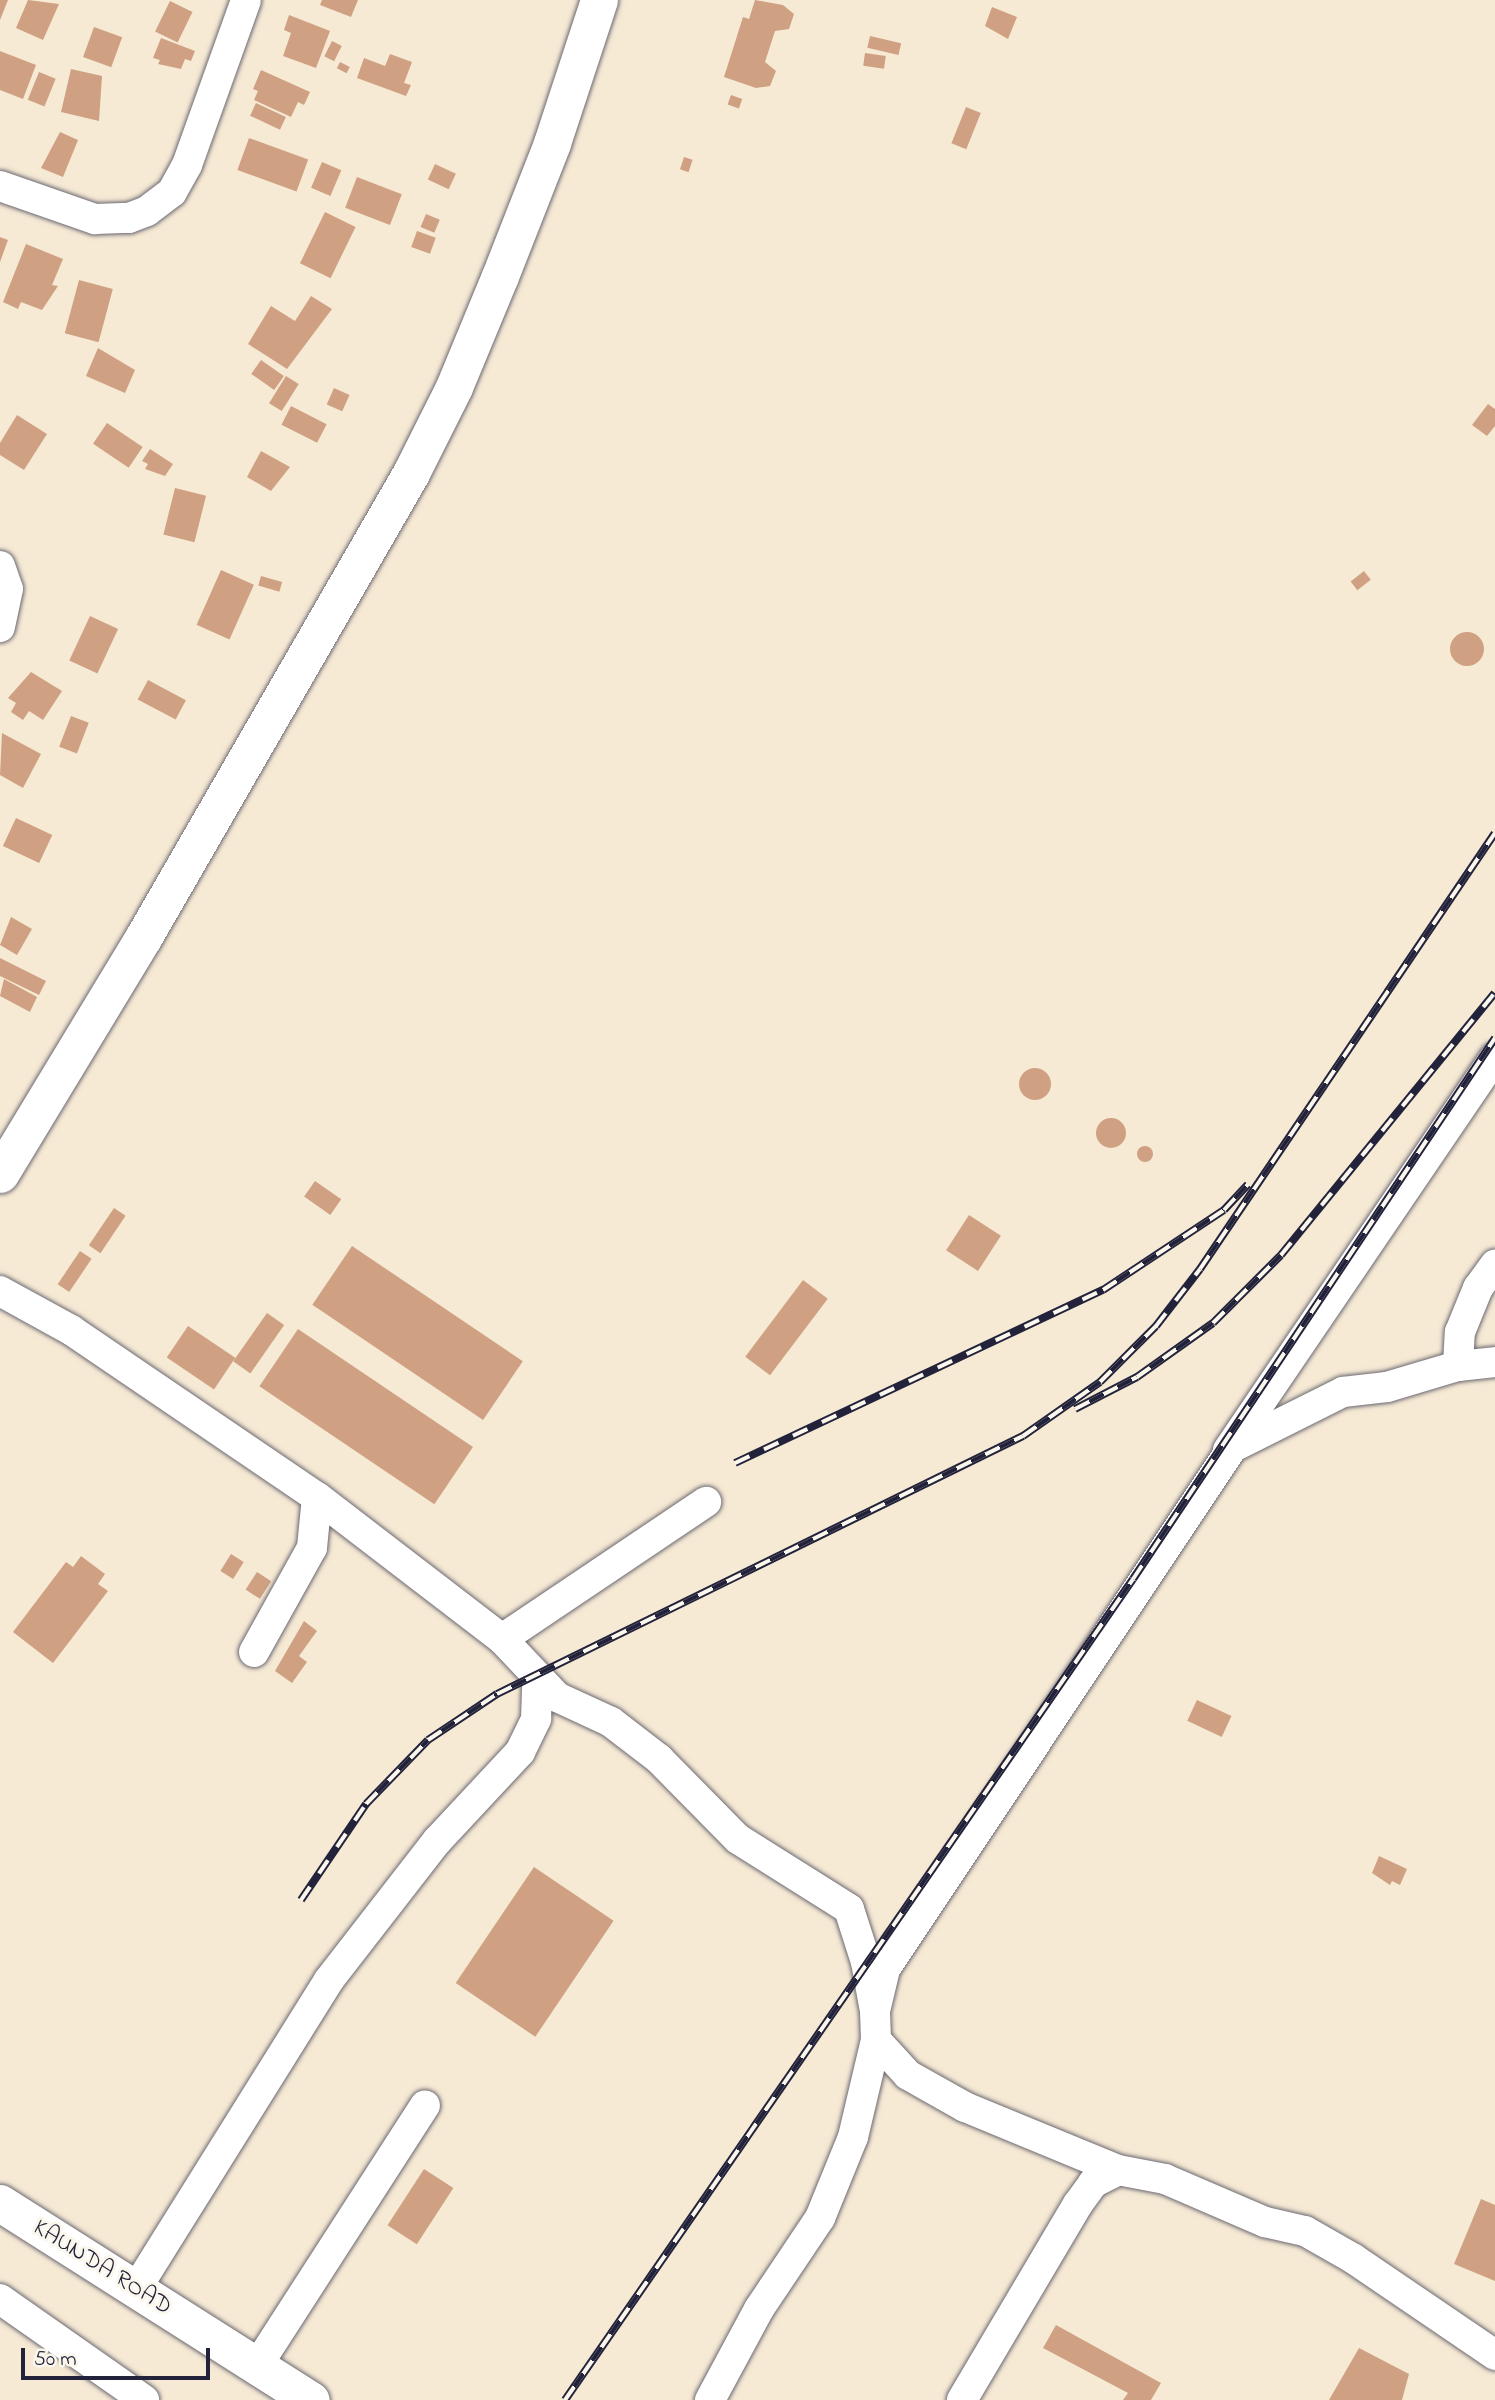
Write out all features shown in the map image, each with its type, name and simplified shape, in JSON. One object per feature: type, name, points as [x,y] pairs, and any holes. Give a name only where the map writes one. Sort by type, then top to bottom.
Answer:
[{"type":"main road","points":[[0,1174],[143,938],[411,473],[454,387],[500,275],[552,143],[598,0]]},
{"type":"main road","name":"KAUNDA ROAD","points":[[0,2203],[136,2289],[268,2382],[311,2400]]},
{"type":"street","points":[[0,186],[95,219],[129,218],[147,211],[172,192],[187,165],[246,0]]},
{"type":"street","points":[[0,566],[8,589],[0,627]]},
{"type":"street","points":[[1495,1057],[1228,1450],[1343,1392],[1387,1387],[1458,1366],[1495,1362]]},
{"type":"street","points":[[1458,1366],[1460,1332],[1478,1288],[1495,1265]]},
{"type":"street","points":[[0,1291],[82,1337],[317,1497],[502,1639],[537,1681],[557,1697],[611,1722],[659,1759],[738,1839],[849,1909],[866,1962],[876,2026],[908,2075],[965,2107],[1118,2171],[1165,2179],[1265,2222],[1305,2231],[1354,2259],[1495,2355]]},
{"type":"street","points":[[710,2400],[759,2309],[820,2218],[853,2137],[885,1969],[1232,1448]]},
{"type":"street","points":[[254,1651],[313,1548],[317,1497]]},
{"type":"street","points":[[502,1639],[706,1502]]},
{"type":"street","points":[[136,2289],[329,1980],[438,1841],[520,1752],[536,1719],[537,1681]]},
{"type":"street","points":[[268,2382],[425,2105]]},
{"type":"street","points":[[962,2400],[1078,2204],[1093,2183],[1118,2171]]},
{"type":"street","points":[[0,2300],[144,2400]]},
{"type":"building","points":[[0,0],[8,0],[0,20]]},
{"type":"building","points":[[28,0],[59,4],[43,40],[16,28]]},
{"type":"building","points":[[322,0],[358,0],[351,17],[320,5]]},
{"type":"building","points":[[755,0],[783,5],[794,14],[789,29],[775,31],[765,62],[776,71],[770,86],[756,88],[724,77],[743,17],[749,19]]},
{"type":"building","points":[[170,1],[192,12],[178,43],[155,32]]},
{"type":"building","points":[[992,7],[1017,17],[1008,39],[985,26]]},
{"type":"building","points":[[289,15],[330,31],[316,68],[283,56],[291,33],[284,30]]},
{"type":"building","points":[[94,27],[122,37],[111,67],[83,57]]},
{"type":"building","points":[[870,36],[901,43],[898,55],[867,48]]},
{"type":"building","points":[[161,38],[195,51],[191,61],[185,59],[181,69],[158,64],[160,60],[153,58]]},
{"type":"building","points":[[332,41],[342,46],[334,61],[324,56]]},
{"type":"building","points":[[0,51],[36,65],[23,99],[0,90]]},
{"type":"building","points":[[865,53],[886,56],[884,69],[863,66]]},
{"type":"building","points":[[390,54],[412,62],[404,83],[411,85],[406,96],[357,78],[364,58],[385,66]]},
{"type":"building","points":[[340,62],[350,67],[347,73],[337,68]]},
{"type":"building","points":[[71,69],[102,76],[99,121],[61,112]]},
{"type":"building","points":[[261,70],[310,92],[304,105],[298,102],[291,117],[254,100],[258,91],[253,89]]},
{"type":"building","points":[[39,72],[56,79],[44,107],[28,100]]},
{"type":"building","points":[[731,95],[742,99],[739,109],[728,104]]},
{"type":"building","points":[[256,103],[286,117],[280,130],[250,116]]},
{"type":"building","points":[[966,107],[981,113],[966,149],[951,143]]},
{"type":"building","points":[[60,132],[78,140],[63,177],[41,168]]},
{"type":"building","points":[[249,138],[308,160],[297,191],[237,170]]},
{"type":"building","points":[[684,157],[693,160],[689,172],[680,169]]},
{"type":"building","points":[[322,162],[341,170],[330,196],[311,188]]},
{"type":"building","points":[[435,164],[456,174],[449,189],[428,179]]},
{"type":"building","points":[[357,177],[402,194],[390,225],[345,208]]},
{"type":"building","points":[[325,212],[356,227],[331,278],[300,263]]},
{"type":"building","points":[[426,214],[440,220],[434,233],[421,227]]},
{"type":"building","points":[[417,231],[436,238],[430,254],[411,247]]},
{"type":"building","points":[[0,237],[8,240],[0,262]]},
{"type":"building","points":[[26,244],[63,259],[52,285],[58,286],[42,310],[21,302],[18,309],[3,302]]},
{"type":"building","points":[[79,280],[113,289],[99,342],[65,333]]},
{"type":"building","points":[[311,296],[332,309],[287,369],[248,344],[271,306],[295,321]]},
{"type":"building","points":[[98,348],[135,370],[125,393],[86,376]]},
{"type":"building","points":[[261,360],[284,376],[274,390],[251,374]]},
{"type":"building","points":[[286,376],[299,384],[282,411],[269,403]]},
{"type":"building","points":[[334,388],[350,395],[342,411],[327,404]]},
{"type":"building","points":[[1488,404],[1495,409],[1495,426],[1487,436],[1472,425]]},
{"type":"building","points":[[291,406],[327,424],[317,443],[281,425]]},
{"type":"building","points":[[17,415],[47,434],[24,470],[0,455],[0,443]]},
{"type":"building","points":[[107,423],[143,447],[129,468],[93,444]]},
{"type":"building","points":[[150,449],[173,464],[165,476],[145,469],[148,464],[142,461]]},
{"type":"building","points":[[261,451],[290,467],[271,491],[247,477]]},
{"type":"building","points":[[175,488],[206,496],[194,542],[163,535]]},
{"type":"building","points":[[221,570],[254,585],[229,639],[197,625]]},
{"type":"building","points":[[1364,571],[1371,580],[1357,590],[1351,581]]},
{"type":"building","points":[[261,576],[282,582],[279,592],[258,586]]},
{"type":"building","points":[[90,616],[118,629],[97,674],[69,660]]},
{"type":"building","points":[[1467,632],[1479,637],[1484,649],[1479,661],[1467,666],[1455,661],[1450,649],[1455,637]]},
{"type":"building","points":[[31,672],[62,691],[43,720],[29,711],[23,720],[11,712],[16,703],[8,698]]},
{"type":"building","points":[[148,680],[186,700],[176,720],[138,699]]},
{"type":"building","points":[[71,716],[89,723],[77,754],[59,747]]},
{"type":"building","points":[[2,733],[41,754],[23,788],[0,775]]},
{"type":"building","points":[[16,818],[52,835],[39,863],[3,846]]},
{"type":"building","points":[[11,917],[32,929],[17,955],[0,945]]},
{"type":"building","points":[[0,958],[46,981],[39,995],[0,976]]},
{"type":"building","points":[[4,979],[37,997],[30,1012],[0,996]]},
{"type":"building","points":[[1035,1068],[1047,1072],[1051,1084],[1047,1096],[1035,1100],[1023,1096],[1019,1084],[1023,1072]]},
{"type":"building","points":[[1111,1118],[1121,1123],[1126,1133],[1121,1143],[1111,1148],[1101,1143],[1096,1133],[1101,1123]]},
{"type":"building","points":[[1142,1146],[1148,1146],[1153,1154],[1151,1160],[1142,1162],[1137,1157],[1137,1151]]},
{"type":"building","points":[[315,1181],[341,1199],[330,1215],[304,1197]]},
{"type":"building","points":[[114,1208],[126,1216],[100,1253],[89,1245]]},
{"type":"building","points":[[969,1215],[1001,1236],[978,1271],[946,1250]]},
{"type":"building","points":[[352,1246],[523,1361],[483,1420],[312,1305]]},
{"type":"building","points":[[80,1251],[92,1259],[69,1292],[58,1284]]},
{"type":"building","points":[[803,1280],[828,1299],[770,1375],[745,1357]]},
{"type":"building","points":[[267,1313],[284,1325],[250,1373],[233,1361]]},
{"type":"building","points":[[188,1326],[235,1358],[214,1389],[167,1358]]},
{"type":"building","points":[[298,1329],[473,1447],[434,1504],[259,1386]]},
{"type":"building","points":[[231,1554],[244,1562],[233,1579],[220,1571]]},
{"type":"building","points":[[81,1556],[105,1574],[98,1584],[108,1591],[53,1663],[13,1632],[66,1562],[73,1567]]},
{"type":"building","points":[[257,1572],[271,1581],[260,1599],[246,1590]]},
{"type":"building","points":[[304,1621],[317,1631],[299,1656],[307,1662],[292,1683],[275,1671]]},
{"type":"building","points":[[1197,1700],[1231,1716],[1222,1737],[1187,1721]]},
{"type":"building","points":[[1379,1856],[1407,1869],[1400,1885],[1392,1881],[1390,1885],[1372,1873]]},
{"type":"building","points":[[534,1867],[614,1921],[535,2037],[456,1983]]},
{"type":"building","points":[[424,2169],[453,2188],[417,2244],[388,2225]]},
{"type":"building","points":[[1481,2199],[1495,2205],[1495,2281],[1454,2264]]},
{"type":"building","points":[[1056,2325],[1161,2383],[1151,2400],[1123,2400],[1128,2393],[1043,2348]]},
{"type":"building","points":[[1359,2348],[1409,2374],[1402,2400],[1329,2400]]},
{"type":"railway","points":[[301,1900],[366,1804],[428,1740],[497,1694],[1023,1436],[1100,1382],[1156,1326],[1200,1269],[1495,833]]},
{"type":"railway","points":[[1075,1409],[1137,1377],[1213,1323],[1281,1255],[1495,993]]},
{"type":"railway","points":[[565,2400],[1133,1579],[1495,1038]]},
{"type":"railway","points":[[735,1463],[1103,1290],[1224,1210],[1248,1184]]}]
